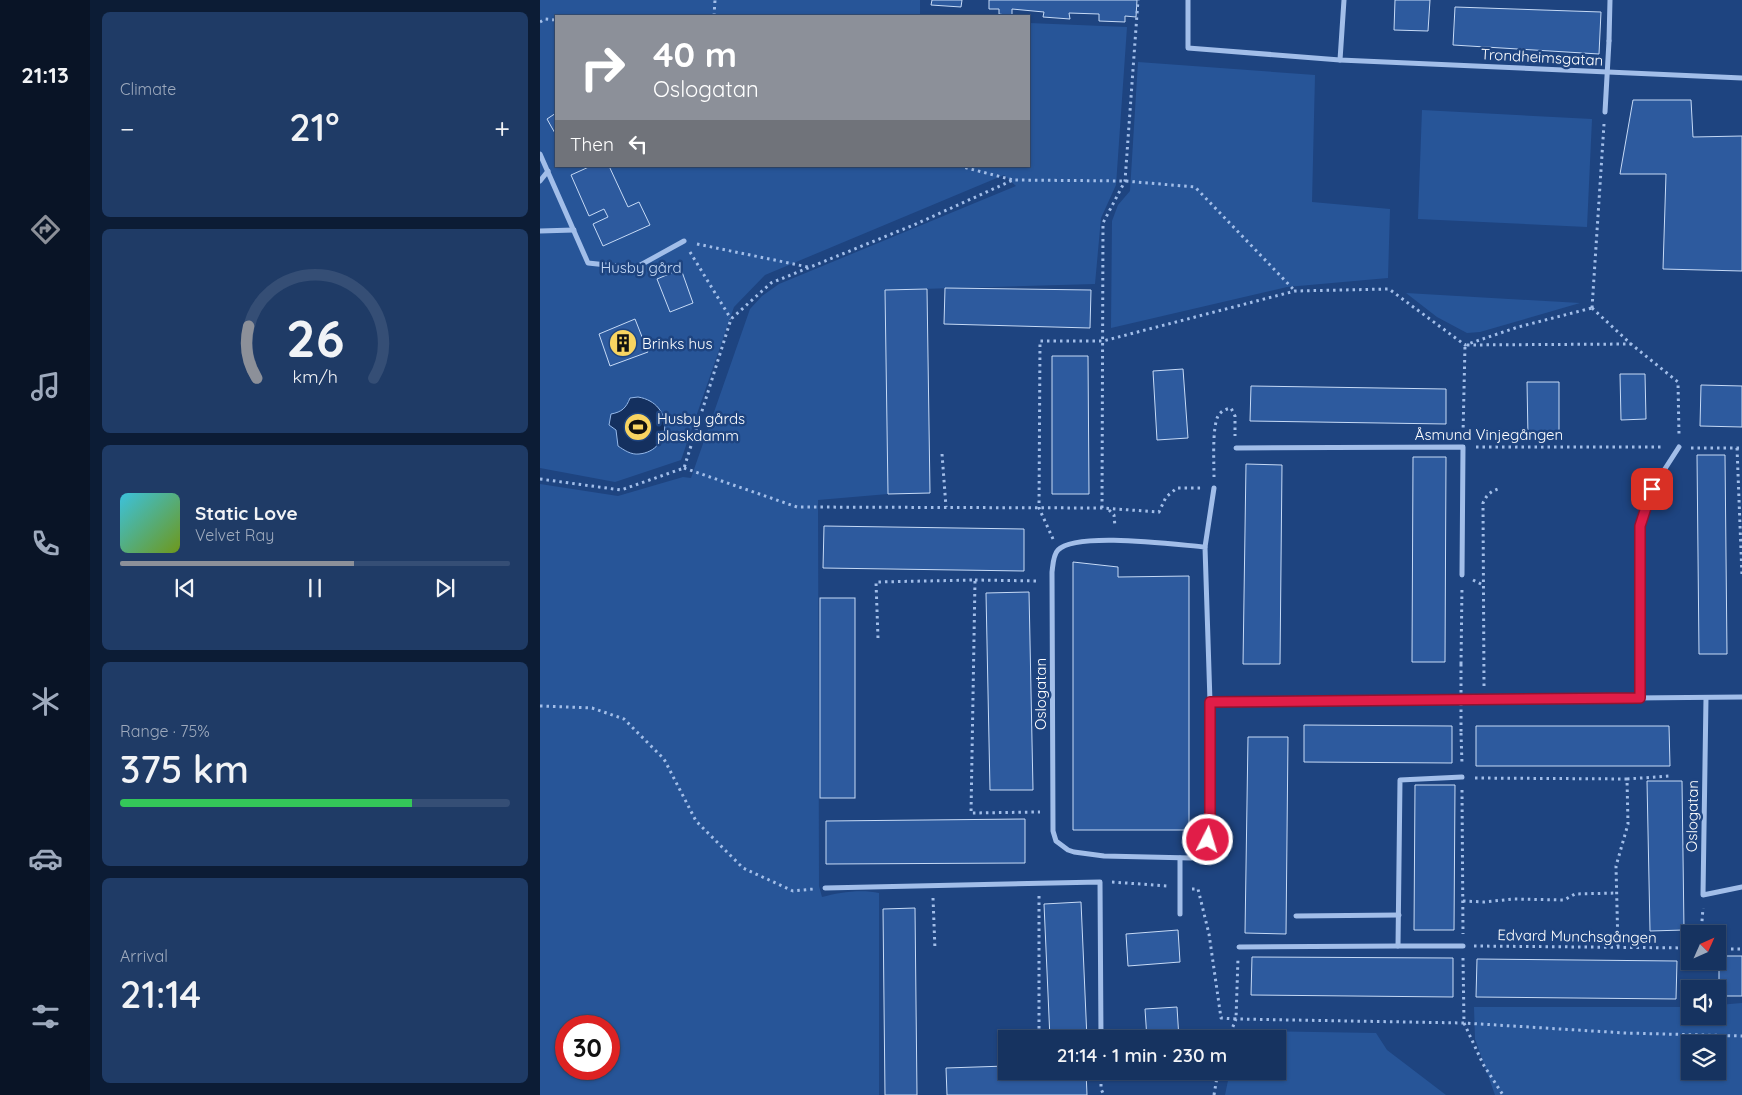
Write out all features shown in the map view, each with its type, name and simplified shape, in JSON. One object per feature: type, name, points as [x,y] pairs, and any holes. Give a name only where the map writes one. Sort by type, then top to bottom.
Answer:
[{"type":"street","name":"Trondheimsgatan","points":[[1188,0],[1188,48],[1340,60],[1742,78]]},
{"type":"street","points":[[1340,60],[1344,0]]},
{"type":"street","points":[[1605,112],[1610,0]]},
{"type":"street","points":[[540,154],[588,263],[635,268],[684,241]]},
{"type":"street","points":[[540,181],[548,172]]},
{"type":"street","points":[[540,231],[574,230]]},
{"type":"street","points":[[1462,574],[1463,446]]},
{"type":"street","name":"Åsmund Vinjegången","points":[[1236,448],[1463,446]]},
{"type":"street","points":[[1640,698],[1640,526],[1652,489],[1679,448]]},
{"type":"street","name":"Oslogatan","points":[[1057,550],[1053,561],[1052,581],[1053,831],[1056,841],[1068,850],[1104,856],[1190,858],[1200,853],[1206,847],[1210,832],[1210,702],[1205,547],[1214,488]]},
{"type":"street","points":[[1057,550],[1077,541],[1115,540],[1205,547]]},
{"type":"street","points":[[1210,702],[1742,697]]},
{"type":"street","name":"Oslogatan","points":[[1703,895],[1706,698]]},
{"type":"street","points":[[1398,946],[1400,780],[1462,777]]},
{"type":"street","points":[[1180,858],[1180,914]]},
{"type":"street","points":[[825,888],[1100,882],[1101,1030]]},
{"type":"street","points":[[1703,895],[1742,887]]},
{"type":"street","points":[[1296,916],[1399,915]]},
{"type":"street","points":[[1239,947],[1463,946]]},
{"type":"path","points":[[714,15],[715,0]]},
{"type":"path","points":[[1102,508],[1103,224],[1126,180],[1138,0]]},
{"type":"path","points":[[540,22],[546,19],[555,20]]},
{"type":"path","points":[[1592,308],[1605,112]]},
{"type":"path","points":[[963,167],[1013,180],[1126,180],[1195,187],[1296,292]]},
{"type":"path","points":[[684,468],[731,320],[771,283],[916,224],[1013,180]]},
{"type":"path","points":[[684,241],[809,268]]},
{"type":"path","points":[[684,241],[731,320]]},
{"type":"path","points":[[1057,550],[1038,508],[1040,341],[1103,341],[1296,292],[1389,290],[1465,345],[1631,344]]},
{"type":"path","points":[[1592,308],[1631,344],[1678,382],[1679,448]]},
{"type":"path","points":[[1465,345],[1518,327],[1592,308]]},
{"type":"path","points":[[1463,446],[1465,345]]},
{"type":"path","points":[[540,480],[620,490],[684,468],[797,507],[1102,508],[1108,510],[1159,512],[1166,497],[1177,488],[1214,488],[1215,436],[1218,416],[1224,409],[1231,408],[1234,412],[1236,448]]},
{"type":"path","name":"Åsmund Vinjegången","points":[[1463,446],[1742,448]]},
{"type":"path","points":[[1737,448],[1742,576]]},
{"type":"path","points":[[942,454],[946,507]]},
{"type":"path","points":[[1484,700],[1482,503],[1492,491],[1501,488]]},
{"type":"path","points":[[1108,510],[1114,515],[1115,540]]},
{"type":"path","points":[[1462,574],[1461,733],[1464,1023],[1483,1064],[1502,1095]]},
{"type":"path","points":[[975,580],[971,813],[1053,812]]},
{"type":"path","points":[[878,638],[876,582],[1052,581]]},
{"type":"path","points":[[540,706],[592,708],[624,719],[664,760],[696,821],[743,868],[793,891],[825,888]]},
{"type":"path","points":[[1462,777],[1627,779],[1670,776]]},
{"type":"path","points":[[1618,948],[1616,866],[1628,824],[1627,779]]},
{"type":"path","points":[[1039,883],[1039,1030]]},
{"type":"path","points":[[933,885],[935,950]]},
{"type":"path","points":[[1463,901],[1484,902],[1513,899],[1564,900],[1575,894],[1617,892]]},
{"type":"path","points":[[1701,925],[1703,895]]},
{"type":"path","points":[[1209,934],[1221,1018],[1464,1023],[1625,1033],[1742,1036]]},
{"type":"path","name":"Edvard Munchsgången","points":[[1463,946],[1681,948]]},
{"type":"path","points":[[1232,1030],[1236,1019],[1239,947]]},
{"type":"path","points":[[1726,949],[1742,949]]},
{"type":"path","points":[[1101,1080],[1101,1089],[1104,1095]]},
{"type":"path","points":[[1214,1095],[1216,1080]]},
{"type":"green space","points":[[540,0],[920,0],[920,15],[555,15],[555,167],[1030,167],[1030,23],[1127,27],[1116,185],[1101,218],[1095,284],[885,290],[888,494],[818,500],[819,886],[822,897],[850,892],[865,891],[879,893],[879,1095],[540,1095],[540,484],[618,496],[683,477],[691,478],[750,309],[762,296],[779,284],[1016,186],[1004,175],[765,275],[734,307],[681,460],[615,482],[540,468]]},
{"type":"green space","points":[[1138,62],[1315,75],[1312,202],[1390,209],[1388,278],[1287,287],[1111,328],[1112,221],[1118,205],[1130,191]]},
{"type":"green space","points":[[1422,110],[1592,119],[1587,227],[1418,219]]},
{"type":"green space","points":[[1406,293],[1580,303],[1480,332],[1467,333],[1437,317]]},
{"type":"green space","points":[[1742,1003],[1742,1095],[1495,1095],[1475,1039],[1474,1007],[1681,1007],[1681,1025],[1726,1025],[1726,1004]]},
{"type":"green space","points":[[1286,1032],[1376,1033],[1387,1050],[1446,1095],[1225,1095],[1228,1080],[1286,1080]]},
{"type":"shaded area","name":"Husby gårds plaskdamm","points":[[638,397],[650,401],[658,408],[663,417],[665,427],[658,445],[650,451],[633,454],[618,446],[616,430],[609,425],[611,414],[623,409],[630,398]]},
{"type":"building","points":[[932,0],[962,0],[961,7],[931,5]]},
{"type":"building","points":[[989,0],[1137,0],[1136,17],[1125,16],[1125,22],[1099,21],[1099,14],[1069,13],[1070,19],[1043,17],[1044,12],[1012,9],[1012,15],[1006,15],[999,14],[999,9],[989,9]]},
{"type":"building","points":[[1395,0],[1430,0],[1428,31],[1394,30]]},
{"type":"building","points":[[1455,7],[1601,12],[1599,54],[1453,45]]},
{"type":"building","points":[[1633,100],[1691,100],[1693,137],[1742,136],[1742,271],[1663,269],[1666,174],[1620,174]]},
{"type":"building","points":[[555,114],[555,133],[547,119]]},
{"type":"building","name":"Husby gård","points":[[589,167],[609,167],[628,207],[639,202],[650,225],[603,246],[593,224],[608,217],[604,209],[589,216],[571,175]]},
{"type":"building","points":[[681,269],[693,303],[670,312],[657,279]]},
{"type":"building","points":[[945,288],[1091,290],[1090,328],[944,324]]},
{"type":"building","points":[[927,289],[930,493],[888,494],[885,290]]},
{"type":"building","name":"Brinks hus","points":[[635,319],[648,352],[610,366],[599,334]]},
{"type":"building","points":[[1052,356],[1088,356],[1089,494],[1052,494]]},
{"type":"building","points":[[1183,369],[1188,438],[1157,440],[1153,371]]},
{"type":"building","points":[[1620,374],[1645,374],[1646,419],[1621,420]]},
{"type":"building","points":[[1527,382],[1559,382],[1559,437],[1528,437]]},
{"type":"building","points":[[1701,385],[1742,386],[1742,427],[1700,426]]},
{"type":"building","points":[[1251,386],[1446,389],[1446,424],[1250,421]]},
{"type":"building","points":[[1697,455],[1725,455],[1727,654],[1699,654]]},
{"type":"building","points":[[1413,457],[1446,457],[1445,662],[1412,662]]},
{"type":"building","points":[[1246,464],[1282,465],[1280,664],[1243,664]]},
{"type":"building","points":[[824,526],[1024,529],[1024,571],[823,568]]},
{"type":"building","points":[[1073,562],[1118,567],[1118,577],[1189,576],[1189,830],[1073,830]]},
{"type":"building","points":[[1029,592],[1033,790],[990,790],[986,593]]},
{"type":"building","points":[[820,598],[855,598],[855,798],[820,798]]},
{"type":"building","points":[[1304,725],[1452,726],[1452,763],[1304,762]]},
{"type":"building","points":[[1476,726],[1669,726],[1670,766],[1476,766]]},
{"type":"building","points":[[1248,737],[1288,737],[1286,934],[1245,933]]},
{"type":"building","points":[[1647,781],[1682,781],[1684,925],[1681,925],[1681,930],[1650,931]]},
{"type":"building","points":[[1415,785],[1455,785],[1454,930],[1414,930]]},
{"type":"building","points":[[1025,819],[1025,863],[826,864],[826,821]]},
{"type":"building","points":[[1081,902],[1087,1030],[1050,1030],[1044,904]]},
{"type":"building","points":[[915,908],[917,1095],[885,1095],[883,909]]},
{"type":"building","points":[[1178,930],[1180,962],[1128,966],[1126,934]]},
{"type":"building","points":[[1726,956],[1742,956],[1742,996],[1726,996],[1726,980],[1719,980],[1719,970],[1726,970]]},
{"type":"building","points":[[1252,957],[1453,958],[1453,997],[1251,995]]},
{"type":"building","points":[[1477,959],[1677,961],[1676,999],[1476,997]]},
{"type":"building","points":[[1177,1007],[1178,1030],[1146,1030],[1145,1009]]},
{"type":"building","points":[[998,1066],[998,1080],[1086,1080],[1087,1095],[947,1095],[946,1068]]},
{"type":"place","name":"Brinks hus","points":[[623,343]]},
{"type":"place","name":"Husby gårds plaskdamm","points":[[638,427]]},
{"type":"route","points":[[1208,840],[1210,832],[1210,702],[1640,698],[1640,526],[1652,489]]}]
